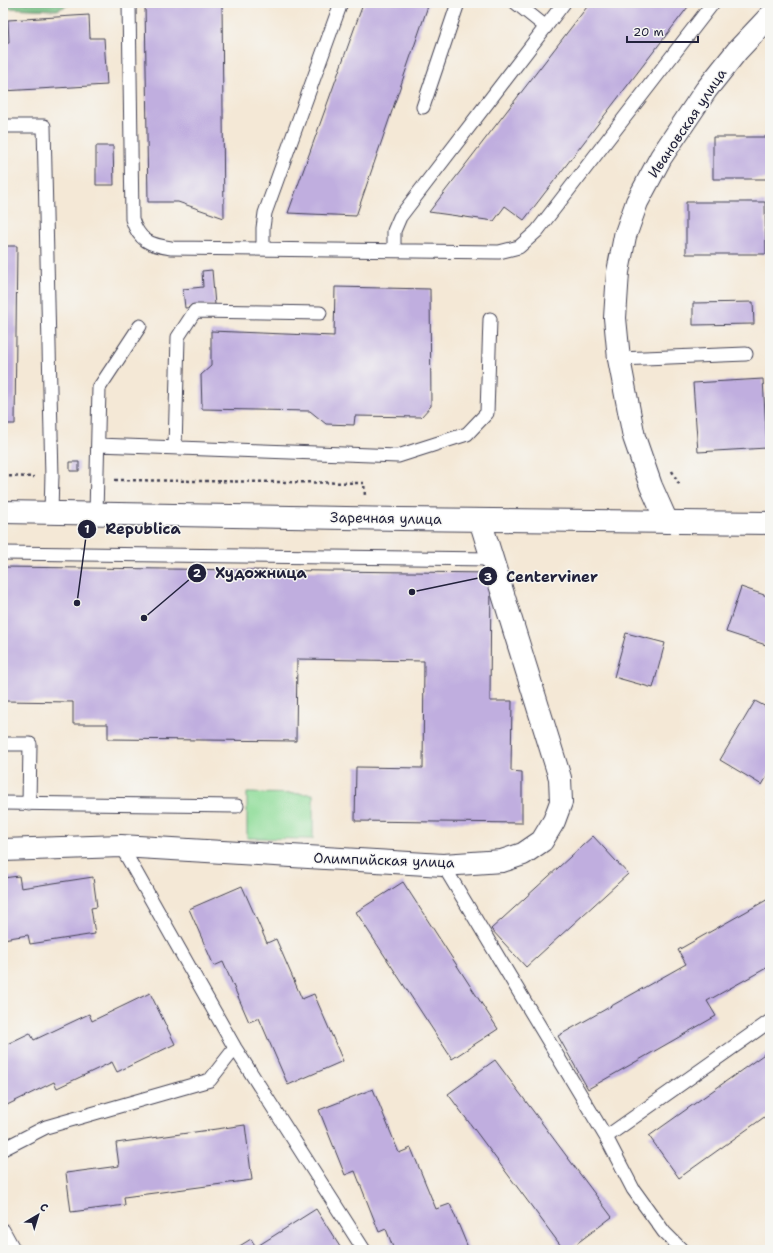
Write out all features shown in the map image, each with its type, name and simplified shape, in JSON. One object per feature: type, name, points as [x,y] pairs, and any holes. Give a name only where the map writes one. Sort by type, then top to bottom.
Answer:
[{"type":"street","name":"Ивановская улица","points":[[667,522],[651,486],[634,437],[619,359],[615,318],[618,272],[625,236],[637,202],[661,157],[706,90],[737,51],[770,16]]},
{"type":"street","name":"Заречная улица","points":[[3,512],[770,523]]},
{"type":"street","name":"Олимпийская улица","points":[[3,850],[122,846],[443,865],[502,860],[523,854],[542,841],[554,821],[561,802],[560,778],[480,520]]},
{"type":"lane","points":[[129,3],[132,219],[135,229],[142,238],[155,246],[171,248],[499,252],[519,247],[537,231],[713,3]]},
{"type":"lane","points":[[263,249],[263,228],[266,213],[341,3]]},
{"type":"lane","points":[[423,107],[458,3]]},
{"type":"lane","points":[[516,3],[546,27]]},
{"type":"lane","points":[[394,250],[394,231],[400,217],[564,3]]},
{"type":"lane","points":[[3,126],[44,126],[52,513]]},
{"type":"lane","points":[[175,448],[178,337],[194,311],[320,313]]},
{"type":"lane","points":[[98,445],[398,456],[467,434],[487,413],[490,319]]},
{"type":"lane","points":[[96,514],[99,388],[140,326]]},
{"type":"lane","points":[[619,359],[746,354]]},
{"type":"lane","points":[[3,553],[492,559]]},
{"type":"lane","points":[[3,744],[30,744],[29,804]]},
{"type":"lane","points":[[3,803],[237,806]]},
{"type":"lane","points":[[122,846],[235,1048],[364,1250]]},
{"type":"lane","points":[[443,865],[606,1137],[633,1189],[664,1232],[682,1250]]},
{"type":"lane","points":[[606,1137],[770,1021]]},
{"type":"lane","points":[[3,1149],[46,1127],[210,1080],[235,1048]]},
{"type":"lane","points":[[3,1230],[14,1250]]},
{"type":"path","points":[[3,476],[52,475]]},
{"type":"path","points":[[97,480],[364,483],[365,499]]},
{"type":"green space","points":[[3,3],[73,3],[57,10],[6,8],[3,13]]},
{"type":"green space","points":[[247,793],[313,794],[313,839],[247,838]]},
{"type":"building","points":[[145,3],[222,3],[224,218],[178,202],[148,202]]},
{"type":"building","points":[[366,3],[429,3],[356,216],[288,213],[362,7]]},
{"type":"building","points":[[590,3],[691,3],[524,220],[505,206],[494,221],[429,212]]},
{"type":"building","points":[[89,15],[90,38],[104,38],[107,85],[3,91],[3,44],[9,43],[8,20]]},
{"type":"building","points":[[713,137],[769,137],[769,179],[713,179]]},
{"type":"building","points":[[96,146],[113,146],[114,185],[96,185]]},
{"type":"building","points":[[686,202],[765,202],[766,254],[686,254]]},
{"type":"building","points":[[3,246],[17,246],[15,424],[3,424]]},
{"type":"building","points":[[212,270],[215,305],[185,308],[183,289],[203,287],[202,271]]},
{"type":"building","points":[[335,287],[430,289],[431,406],[421,417],[355,416],[354,425],[326,424],[310,411],[202,409],[201,375],[211,366],[211,331],[334,336]]},
{"type":"building","points":[[753,302],[754,324],[693,325],[693,303]]},
{"type":"building","points":[[763,379],[767,448],[698,452],[693,383]]},
{"type":"building","points":[[70,462],[79,462],[79,471],[70,471]]},
{"type":"building","points":[[3,567],[491,573],[490,701],[512,701],[511,771],[522,772],[522,823],[355,821],[356,767],[423,768],[424,661],[297,659],[296,741],[108,739],[108,724],[73,724],[73,702],[3,701]]},
{"type":"building","points":[[741,587],[770,597],[770,631],[766,645],[726,632]]},
{"type":"building","points":[[626,633],[665,643],[653,688],[614,677]]},
{"type":"building","points":[[755,701],[770,709],[770,771],[762,785],[720,760]]},
{"type":"building","points":[[593,836],[628,874],[526,967],[491,929]]},
{"type":"building","points":[[19,876],[21,888],[93,877],[97,907],[91,908],[95,934],[30,944],[28,935],[3,939],[3,878]]},
{"type":"building","points":[[403,882],[498,1029],[452,1059],[356,912]]},
{"type":"building","points":[[242,886],[267,943],[276,939],[302,999],[314,994],[343,1061],[288,1085],[259,1018],[249,1022],[223,962],[214,966],[189,909]]},
{"type":"building","points":[[770,898],[770,966],[707,1001],[716,1016],[588,1089],[558,1036],[686,964],[678,950]]},
{"type":"building","points":[[150,993],[175,1044],[117,1072],[112,1062],[57,1088],[54,1082],[3,1107],[3,1046],[30,1033],[34,1040],[89,1014],[92,1021]]},
{"type":"building","points":[[770,1050],[770,1113],[679,1178],[649,1136]]},
{"type":"building","points":[[495,1060],[612,1217],[568,1250],[564,1250],[448,1094]]},
{"type":"building","points":[[373,1089],[399,1153],[411,1148],[436,1209],[450,1204],[469,1250],[394,1250],[386,1229],[379,1232],[355,1171],[345,1175],[319,1110]]},
{"type":"building","points":[[245,1125],[252,1180],[124,1197],[125,1205],[71,1212],[66,1173],[119,1166],[116,1143]]},
{"type":"building","points":[[316,1209],[342,1250],[233,1250],[251,1239],[256,1247]]},
{"type":"place","name":"Centerviner","points":[[412,592]]},
{"type":"place","name":"Republica","points":[[77,603]]},
{"type":"place","name":"Художница","points":[[144,618]]}]
